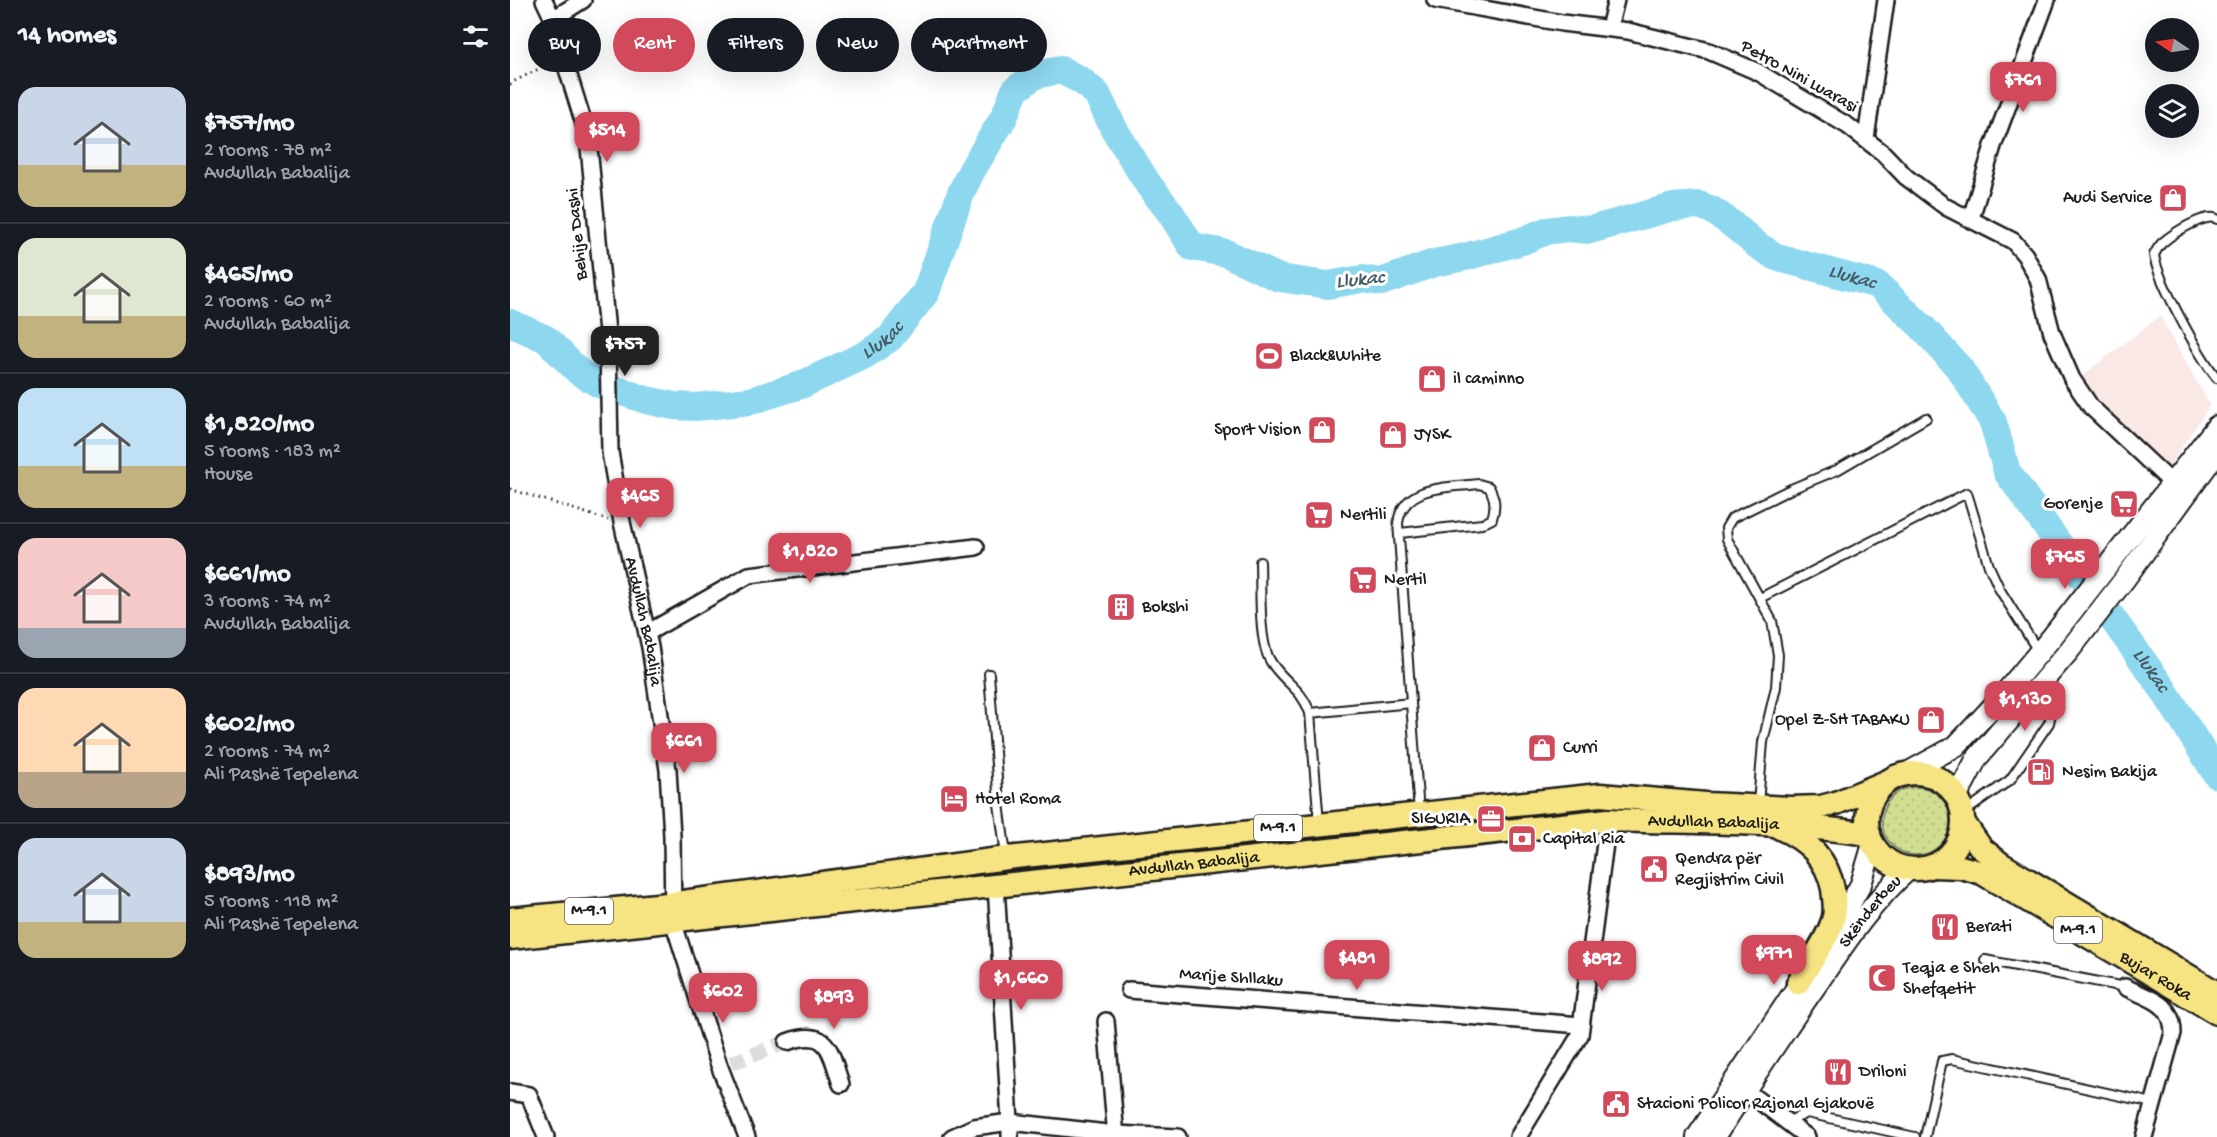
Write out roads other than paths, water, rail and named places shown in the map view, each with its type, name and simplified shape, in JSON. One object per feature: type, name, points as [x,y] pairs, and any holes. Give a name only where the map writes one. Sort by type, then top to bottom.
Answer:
[{"type":"main road","points":[[1907,773],[1956,746],[2000,699],[2217,426]]},
{"type":"main road","points":[[1933,866],[1955,849],[1963,832],[1962,811],[1977,758],[2068,652],[2124,580],[2217,452]]},
{"type":"main road","name":"M-9.1","points":[[1886,782],[1896,776],[1919,772],[1941,779],[1962,811]]},
{"type":"main road","points":[[1886,782],[1871,800],[1867,823],[1871,839],[1888,861],[1909,869]]},
{"type":"main road","name":"Avdullah Babalija","points":[[669,913],[1007,858],[1419,813],[1600,795],[1758,806],[1821,807],[1886,782]]},
{"type":"main road","name":"Bujar Roka","points":[[1962,811],[1981,848],[2001,864],[2217,993]]},
{"type":"main road","name":"Avdullah Babalija","points":[[669,913],[996,885],[1608,820],[1773,825],[1826,829],[1871,839]]},
{"type":"main road","points":[[1773,825],[1805,842],[1824,861],[1835,902],[1834,917],[1798,983]]},
{"type":"main road","name":"Skënderbeu","points":[[1715,1137],[1739,1085],[1798,983],[1826,946],[1853,902],[1861,885],[1871,839]]},
{"type":"main road","name":"M-9.1","points":[[1909,869],[1933,866]]},
{"type":"main road","name":"Bujar Roka","points":[[1933,866],[1961,867],[1982,873],[2217,1013]]},
{"type":"main road","name":"Skënderbeu","points":[[1697,1137],[1739,1085],[1862,920],[1909,869]]},
{"type":"main road","name":"M-9.1","points":[[510,919],[669,913]]},
{"type":"main road","name":"M-9.1","points":[[510,938],[669,913]]},
{"type":"street","name":"Behije Dashi","points":[[543,0],[552,18]]},
{"type":"street","points":[[555,18],[583,0]]},
{"type":"street","name":"Petro Nini Luarasi","points":[[1435,0],[1502,6],[1562,23],[1628,31],[1709,51],[1774,82],[1866,138],[1906,177],[1946,207],[1971,218],[2013,242],[2025,255],[2038,279],[2052,333],[2072,379],[2091,406],[2173,484]]},
{"type":"street","points":[[1610,28],[1616,0]]},
{"type":"street","name":"Petro Nini Luarasi","points":[[1866,138],[1886,0]]},
{"type":"street","points":[[1971,218],[1993,146],[2047,0]]},
{"type":"street","name":"Behije Dashi","points":[[568,72],[588,137],[608,342],[609,412]]},
{"type":"street","name":"Avdullah Babalija","points":[[609,412],[610,452],[622,522],[647,633],[668,770],[672,836],[669,913]]},
{"type":"street","points":[[647,633],[749,575],[976,547]]},
{"type":"street","points":[[1518,1137],[1580,1035],[1608,820]]},
{"type":"street","points":[[996,885],[1010,1129]]},
{"type":"street","points":[[669,913],[726,1066],[747,1137]]},
{"type":"street","points":[[2125,987],[2166,1008],[2173,1019],[2172,1033],[2144,1137]]},
{"type":"street","name":"Marije Shllaku","points":[[1129,990],[1581,1025]]},
{"type":"street","points":[[1106,1021],[1116,1135]]},
{"type":"street","points":[[787,1042],[804,1036],[826,1045],[841,1084]]},
{"type":"street","points":[[1739,1085],[1807,1137]]},
{"type":"street","points":[[510,1092],[529,1095],[546,1137]]},
{"type":"street","points":[[952,1137],[974,1127],[1178,1137]]},
{"type":"lane","points":[[2217,219],[2212,216],[2202,218],[2162,243],[2154,255],[2156,266],[2177,309],[2217,378]]},
{"type":"lane","points":[[1758,806],[1763,742],[1776,687],[1778,655],[1772,621],[1727,539],[1726,528],[1732,518],[1791,489],[1837,470],[1926,418]]},
{"type":"lane","points":[[1400,533],[1482,524],[1492,519],[1495,502],[1493,494],[1489,487],[1479,484],[1419,492],[1411,497],[1402,508],[1398,523],[1419,813]]},
{"type":"lane","points":[[1760,598],[1967,493],[2000,590],[2045,645]]},
{"type":"lane","points":[[1260,562],[1263,640],[1269,659],[1279,674],[1304,698],[1310,713],[1319,824]]},
{"type":"lane","points":[[989,674],[999,804],[1007,858]]},
{"type":"lane","points":[[1962,811],[2010,780],[2049,723],[2051,714],[2039,688]]},
{"type":"lane","points":[[1310,713],[1411,703]]},
{"type":"lane","points":[[1985,960],[2125,987]]},
{"type":"lane","points":[[1925,1137],[1942,1061],[1952,1059],[2153,1103]]},
{"type":"lane","points":[[1787,1122],[1807,1113],[1915,1137]]},
{"type":"waterway","name":"Llukac","points":[[510,323],[546,339],[579,372],[599,384],[646,400],[674,406],[696,407],[750,401],[801,385],[865,355],[890,338],[926,292],[961,193],[1004,117],[1015,90],[1035,75],[1061,70],[1082,81],[1097,94],[1114,129],[1148,184],[1170,212],[1192,247],[1226,253],[1279,278],[1328,285],[1362,279],[1381,282],[1434,263],[1522,241],[1546,231],[1568,228],[1590,230],[1673,207],[1699,205],[1712,210],[1776,257],[1878,285],[1923,328],[1960,369],[1993,422],[2007,472],[2163,689],[2217,775]]},
{"type":"tunnel","points":[[731,1063],[787,1042]]},
{"type":"place","name":"Audi Service","points":[[2173,198]]},
{"type":"place","name":"Black&White","points":[[1269,356]]},
{"type":"place","name":"il caminno","points":[[1432,379]]},
{"type":"place","name":"Sport Vision","points":[[1322,430]]},
{"type":"place","name":"JYSK","points":[[1393,435]]},
{"type":"place","name":"Gorenje","points":[[2124,504]]},
{"type":"place","name":"Nertili","points":[[1319,515]]},
{"type":"place","name":"Nertil","points":[[1363,580]]},
{"type":"place","name":"Bokshi","points":[[1121,607]]},
{"type":"place","name":"Opel Z-SH TABAKU","points":[[1931,720]]},
{"type":"place","name":"Curri","points":[[1542,748]]},
{"type":"place","name":"Nesim Bakija","points":[[2041,772]]},
{"type":"place","name":"Hotel Roma","points":[[954,799]]},
{"type":"place","name":"SIGURIA","points":[[1491,819]]},
{"type":"place","name":"Capital Ria","points":[[1522,839]]},
{"type":"place","name":"Qendra për Regjistrim Civil","points":[[1654,869]]},
{"type":"place","name":"Berati","points":[[1945,927]]},
{"type":"place","name":"Teqja e Sheh Shefqetit","points":[[1882,978]]},
{"type":"place","name":"Driloni","points":[[1838,1072]]},
{"type":"place","name":"Stacioni Policor Rajonal Gjakovë","points":[[1616,1104]]}]
